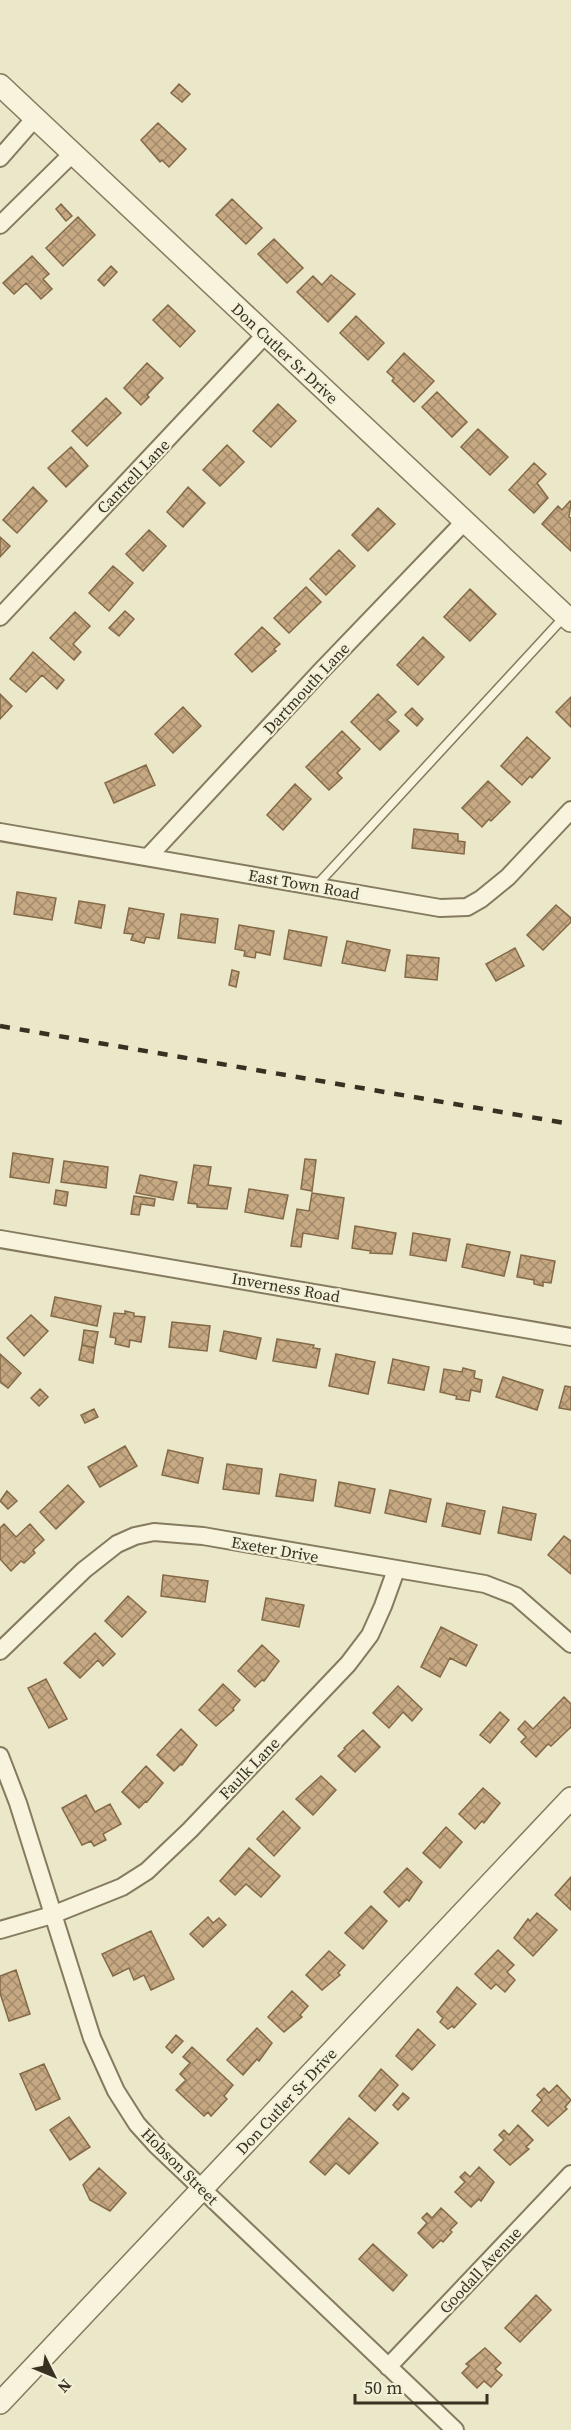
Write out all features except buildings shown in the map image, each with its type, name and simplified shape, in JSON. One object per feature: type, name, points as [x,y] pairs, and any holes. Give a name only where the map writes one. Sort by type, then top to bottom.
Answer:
[{"type":"street","name":"Don Cutler Sr Drive","points":[[0,85],[568,618]]},
{"type":"street","points":[[0,159],[35,118]]},
{"type":"street","points":[[0,225],[73,153]]},
{"type":"street","name":"Cantrell Lane","points":[[0,617],[265,335]]},
{"type":"street","name":"Dartmouth Lane","points":[[149,856],[465,521]]},
{"type":"street","name":"East Town Road","points":[[0,832],[440,908],[467,907],[508,877],[571,810]]},
{"type":"street","name":"Inverness Road","points":[[0,1239],[571,1337]]},
{"type":"street","name":"Exeter Drive","points":[[0,1651],[84,1570],[117,1544],[135,1536],[154,1532],[203,1536],[485,1584],[516,1596],[571,1644]]},
{"type":"street","name":"Faulk Lane","points":[[0,1930],[52,1915],[122,1887],[147,1871],[190,1830],[348,1664],[370,1635],[396,1570]]},
{"type":"street","name":"Hobson Street","points":[[0,1756],[18,1803],[92,2038],[116,2091],[137,2124],[156,2145],[455,2430]]},
{"type":"street","name":"Don Cutler Sr Drive","points":[[0,2403],[571,1798]]},
{"type":"street","name":"Goodall Avenue","points":[[388,2367],[571,2174]]},
{"type":"lane","points":[[316,886],[568,618]]},
{"type":"railway","points":[[0,1026],[571,1124]]}]
